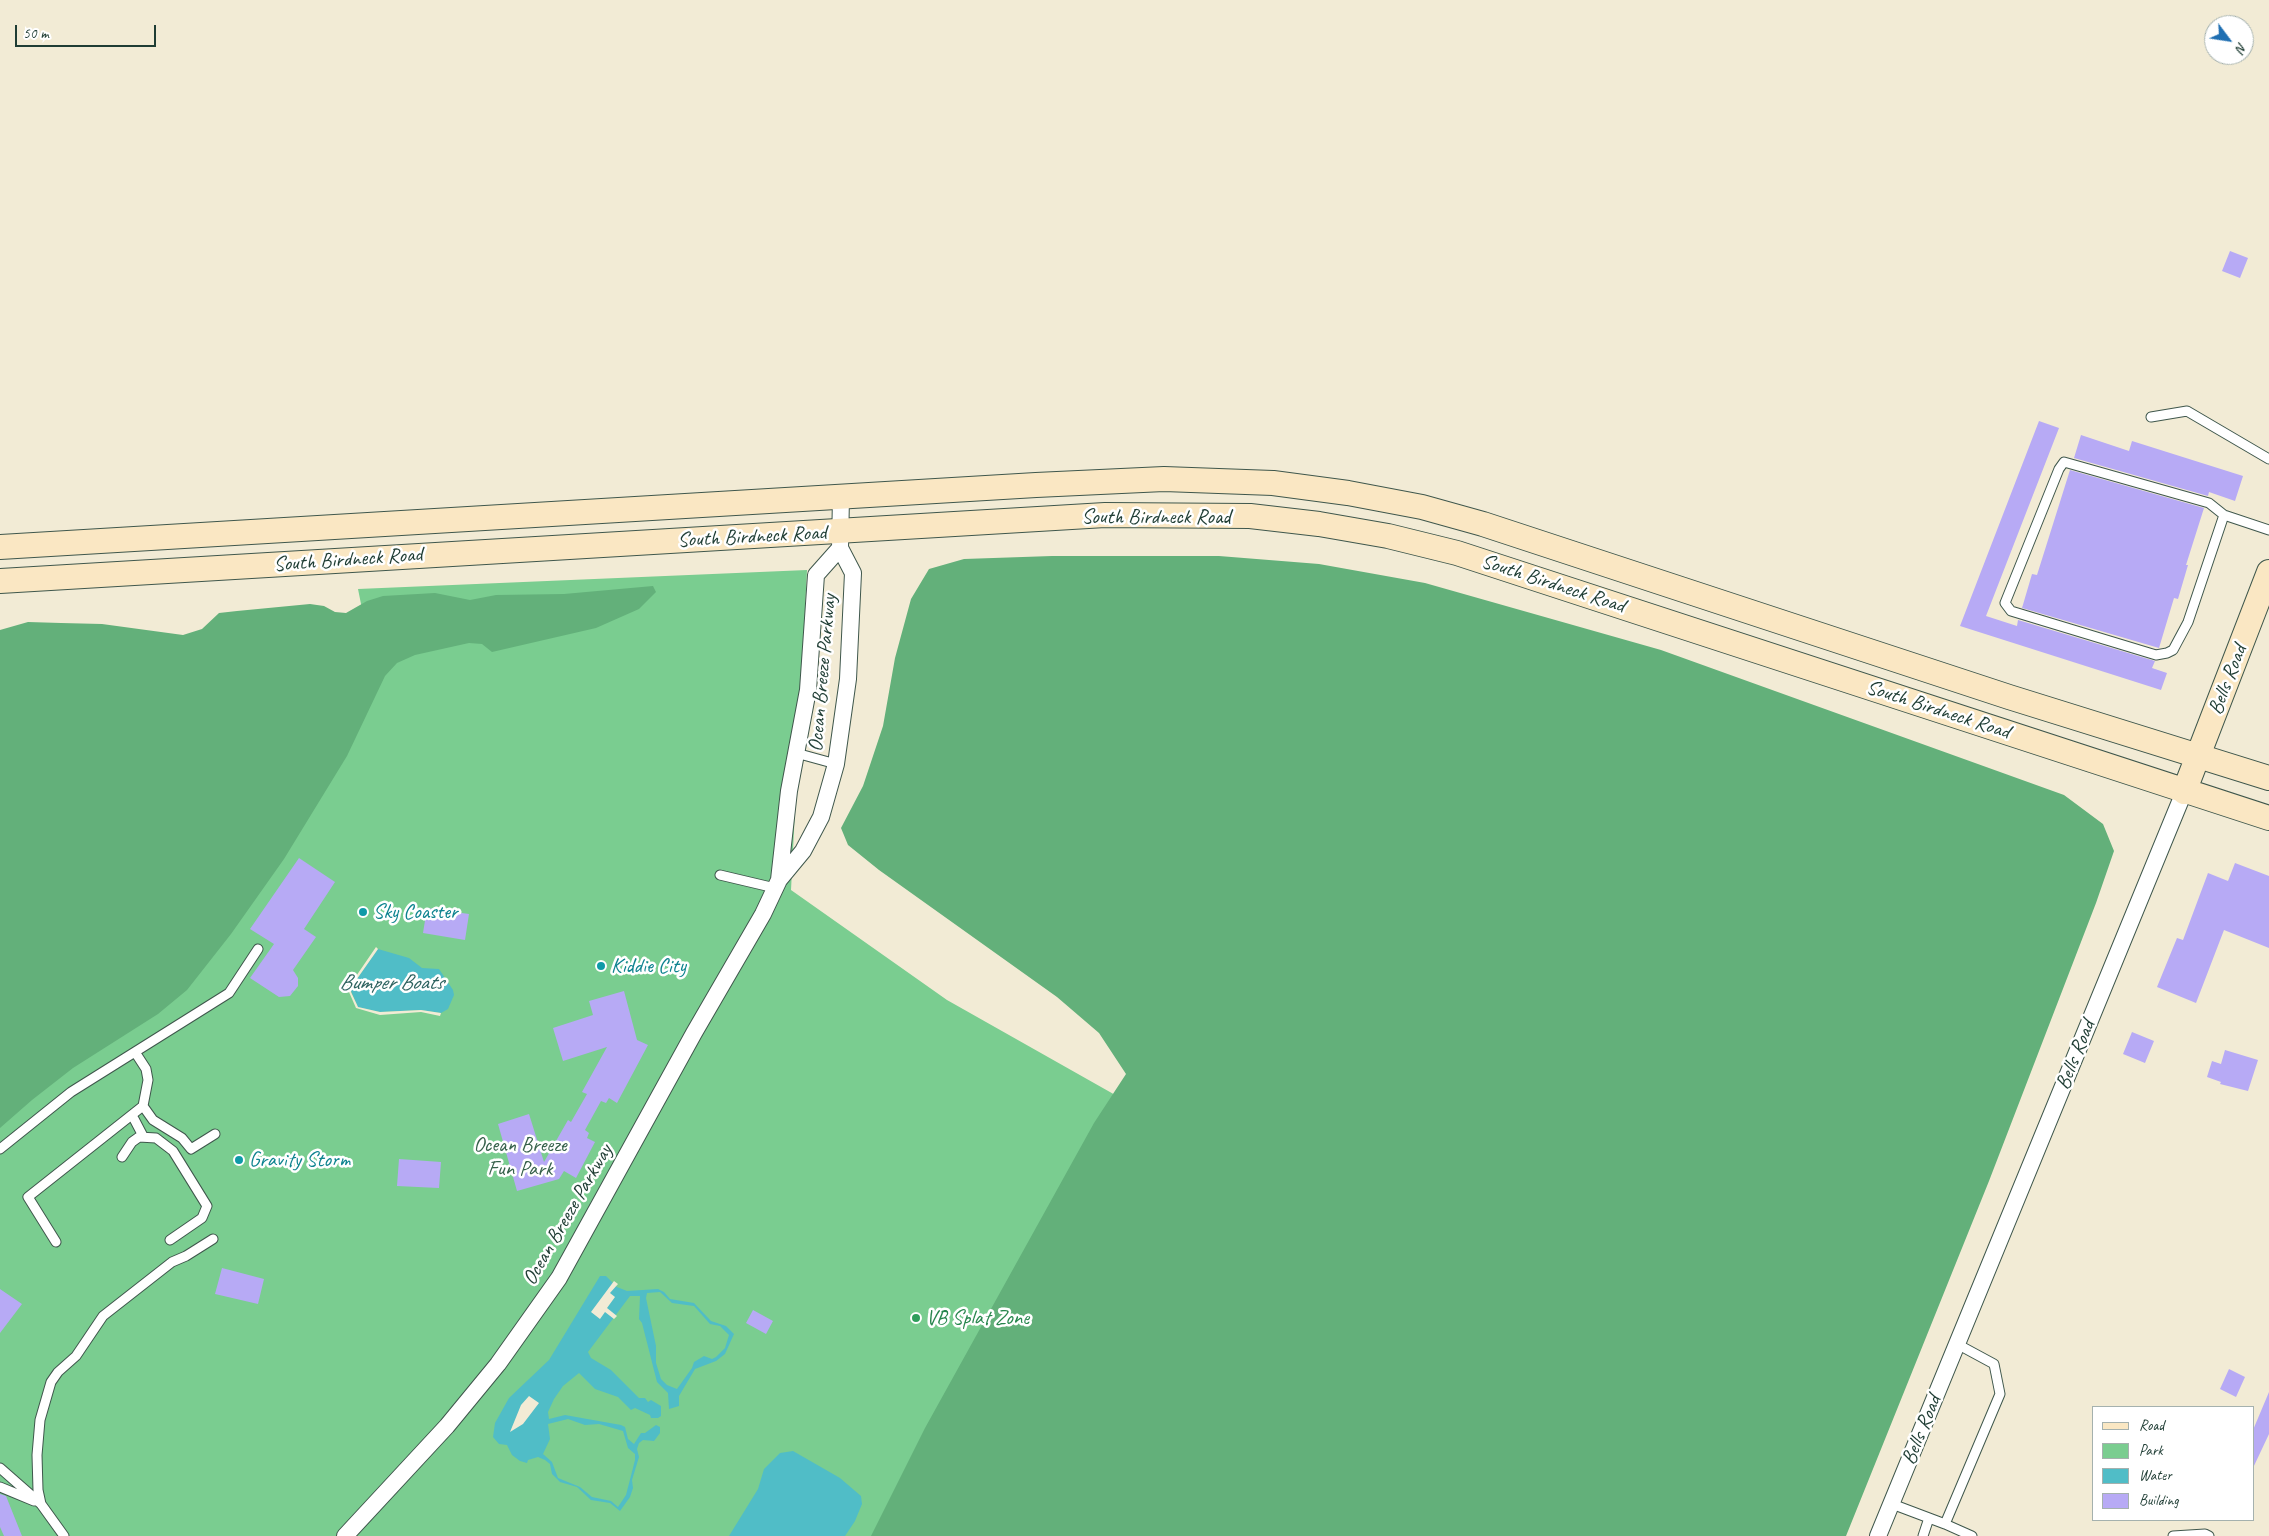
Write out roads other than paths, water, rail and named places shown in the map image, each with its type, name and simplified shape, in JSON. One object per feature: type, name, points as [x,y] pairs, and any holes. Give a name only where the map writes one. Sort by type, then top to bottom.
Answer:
[{"type":"main road","name":"South Birdneck Road","points":[[0,547],[841,496],[1164,479],[1273,484],[1357,495],[1422,507],[1483,524],[2009,697],[2269,778]]},
{"type":"main road","name":"South Birdneck Road","points":[[0,581],[463,552],[840,540],[1104,515],[1183,514],[1250,516],[1319,524],[1388,536],[1457,553],[2184,792],[2269,818]]},
{"type":"main road","name":"Bells Road","points":[[2184,792],[2269,572]]},
{"type":"street","name":"Ocean Breeze Parkway","points":[[345,1536],[447,1426],[498,1364],[559,1278],[694,1033],[763,914],[777,884],[803,851],[821,817],[836,764],[848,679],[852,572],[840,540],[841,496]]},
{"type":"street","name":"Ocean Breeze Parkway","points":[[777,884],[789,790],[808,690],[816,575],[840,540]]},
{"type":"street","name":"Bells Road","points":[[1878,1536],[2184,792]]},
{"type":"lane","points":[[2151,417],[2187,411],[2269,460]]},
{"type":"lane","points":[[2224,515],[2188,622],[2173,650],[2167,653],[2156,655],[2020,614],[2011,611],[2005,603],[2059,469],[2064,462],[2209,503],[2224,515],[2269,530]]},
{"type":"lane","points":[[796,753],[836,764]]},
{"type":"lane","points":[[720,874],[777,884]]},
{"type":"lane","points":[[0,1149],[71,1092],[229,993],[258,949]]},
{"type":"lane","points":[[56,1242],[28,1197],[143,1106],[148,1080],[146,1069],[135,1052]]},
{"type":"lane","points":[[143,1106],[153,1120],[182,1138],[191,1149],[215,1134]]},
{"type":"lane","points":[[132,1115],[143,1136]]},
{"type":"lane","points":[[122,1157],[132,1142],[143,1136],[156,1138],[174,1151],[207,1206],[202,1218],[170,1240]]},
{"type":"lane","points":[[41,1504],[38,1490],[37,1454],[40,1420],[51,1382],[58,1372],[76,1356],[103,1316],[172,1262],[186,1256],[213,1239]]},
{"type":"lane","points":[[1945,1524],[2000,1394],[1994,1364],[1957,1344]]},
{"type":"lane","points":[[0,1468],[41,1504],[64,1536]]},
{"type":"lane","points":[[0,1487],[41,1504]]},
{"type":"lane","points":[[1892,1504],[1972,1536]]},
{"type":"lane","points":[[1923,1536],[1929,1518]]},
{"type":"lane","points":[[2173,1536],[2205,1534],[2209,1536]]},
{"type":"water","name":"Bumper Boats","points":[[378,949],[409,958],[422,968],[439,969],[453,990],[454,995],[448,1009],[441,1013],[421,1010],[380,1012],[358,1007],[351,991],[352,986]]},
{"type":"water","points":[[600,1276],[606,1276],[617,1287],[627,1291],[658,1289],[664,1292],[670,1299],[694,1303],[711,1321],[726,1326],[734,1334],[725,1354],[716,1361],[695,1369],[679,1396],[679,1406],[669,1409],[668,1393],[657,1382],[642,1323],[639,1319],[640,1296],[630,1296],[588,1352],[591,1358],[611,1370],[639,1398],[645,1398],[648,1402],[651,1400],[661,1406],[661,1416],[651,1418],[650,1415],[635,1408],[631,1410],[618,1397],[595,1389],[579,1373],[563,1386],[554,1399],[548,1412],[549,1419],[565,1415],[621,1425],[625,1427],[628,1439],[634,1444],[641,1433],[645,1433],[656,1425],[660,1427],[660,1433],[654,1441],[643,1440],[639,1443],[637,1449],[639,1457],[632,1480],[633,1488],[630,1497],[620,1511],[610,1503],[591,1500],[577,1487],[560,1482],[552,1474],[550,1464],[545,1460],[538,1457],[528,1460],[527,1463],[520,1461],[512,1455],[507,1445],[499,1444],[493,1437],[495,1423],[509,1398],[549,1360]],"holes":[[[660,1292],[672,1303],[694,1306],[710,1324],[720,1326],[729,1335],[725,1348],[716,1357],[712,1359],[704,1356],[694,1362],[692,1368],[677,1389],[667,1385],[661,1379],[656,1363],[656,1346],[646,1298],[647,1293]],[[568,1419],[585,1425],[599,1424],[623,1431],[628,1448],[635,1454],[635,1460],[626,1495],[618,1507],[611,1501],[592,1497],[580,1487],[558,1478],[552,1462],[543,1454],[550,1439],[548,1424]]]},
{"type":"water","points":[[793,1451],[840,1478],[861,1496],[862,1504],[855,1521],[845,1536],[729,1536],[758,1489],[764,1469],[780,1453]]},
{"type":"place","name":"Sky Coaster","points":[[363,912]]},
{"type":"place","name":"Kiddie City","points":[[601,966]]},
{"type":"place","name":"Gravity Storm","points":[[239,1160]]},
{"type":"place","name":"VB Splat Zone","points":[[916,1318]]},
{"type":"park label","name":"Ocean Breeze Fun Park","points":[[520,1157]]}]
